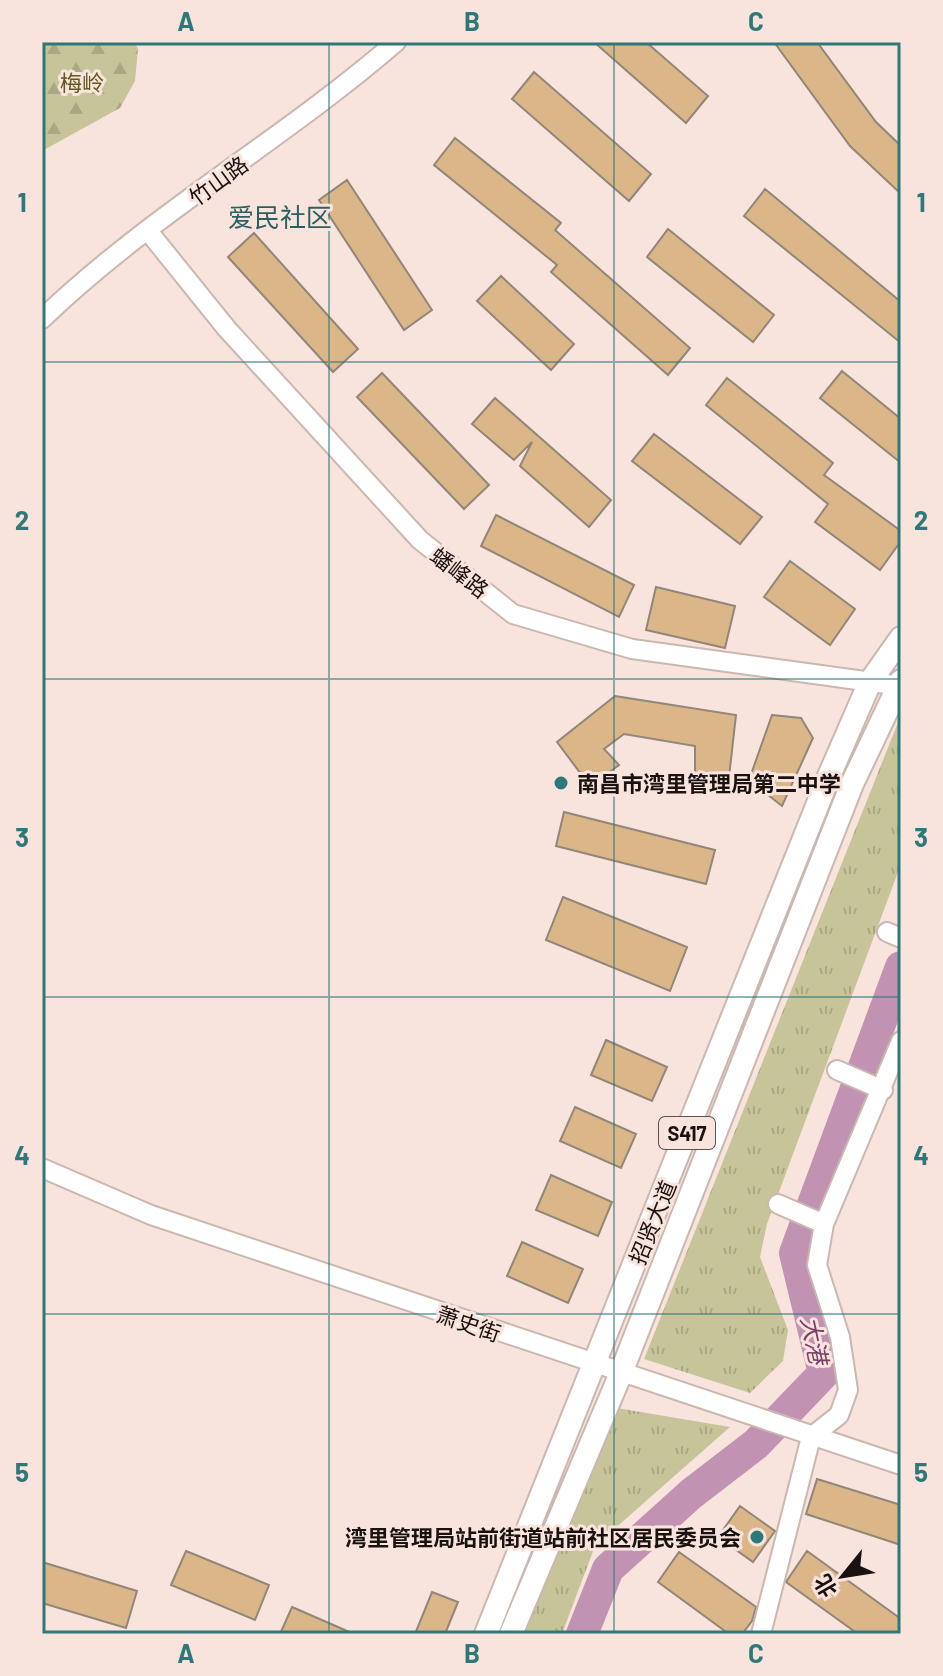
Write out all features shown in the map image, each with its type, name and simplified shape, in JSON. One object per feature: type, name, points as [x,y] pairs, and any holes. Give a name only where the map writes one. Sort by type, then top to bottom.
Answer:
[{"type":"main road","name":"招贤大道","points":[[486,1634],[870,682],[901,638]]},
{"type":"main road","name":"招贤大道","points":[[511,1634],[621,1373],[852,784],[900,684]]},
{"type":"street","name":"竹山路","points":[[42,319],[90,273],[355,78],[396,42]]},
{"type":"street","name":"蟠峰路","points":[[148,231],[227,329],[420,540],[513,614],[632,649],[900,684]]},
{"type":"street","points":[[761,1634],[810,1436],[839,1415],[848,1390],[840,1337],[817,1265],[824,1224],[883,1090],[901,1041]]},
{"type":"street","points":[[837,1070],[883,1090]]},
{"type":"street","name":"萧史街","points":[[42,1168],[151,1215],[901,1465]]},
{"type":"street","points":[[778,1204],[824,1224]]},
{"type":"green space","name":"梅岭","points":[[42,42],[134,42],[138,49],[135,81],[120,108],[42,151]]},
{"type":"green space","points":[[899,720],[901,864],[767,1224],[760,1257],[788,1330],[783,1361],[750,1393],[644,1359]]},
{"type":"green space","points":[[617,1408],[730,1427],[595,1546],[562,1634],[523,1634]]},
{"type":"building","points":[[594,42],[646,42],[708,96],[686,123]]},
{"type":"building","points":[[774,42],[817,42],[876,122],[901,146],[901,194],[850,146]]},
{"type":"building","points":[[534,72],[651,174],[629,201],[512,99]]},
{"type":"building","points":[[455,138],[561,223],[555,230],[690,348],[668,375],[551,272],[557,265],[434,165]]},
{"type":"building","points":[[347,180],[432,310],[404,330],[319,200]]},
{"type":"building","points":[[765,189],[901,302],[901,343],[744,216]]},
{"type":"building","points":[[668,229],[774,315],[753,342],[647,257]]},
{"type":"building","points":[[254,233],[358,349],[333,372],[228,257]]},
{"type":"building","points":[[501,276],[574,344],[551,370],[477,301]]},
{"type":"building","points":[[842,371],[901,419],[901,463],[820,398]]},
{"type":"building","points":[[382,373],[489,485],[464,509],[357,397]]},
{"type":"building","points":[[727,378],[833,463],[824,475],[901,531],[901,541],[880,570],[815,522],[828,504],[706,405]]},
{"type":"building","points":[[495,398],[611,500],[589,527],[520,466],[532,442],[514,460],[472,424]]},
{"type":"building","points":[[654,434],[762,517],[740,544],[632,461]]},
{"type":"building","points":[[496,515],[634,585],[619,617],[481,546]]},
{"type":"building","points":[[790,561],[855,609],[830,645],[764,597]]},
{"type":"building","points":[[656,587],[735,606],[725,648],[646,630]]},
{"type":"building","points":[[615,696],[736,715],[729,777],[695,773],[695,746],[624,734],[604,749],[619,765],[590,786],[557,742]]},
{"type":"building","points":[[772,715],[801,718],[813,738],[782,806],[749,780]]},
{"type":"building","points":[[564,812],[715,850],[706,884],[556,846]]},
{"type":"building","points":[[563,897],[687,947],[670,991],[546,940]]},
{"type":"building","points":[[606,1040],[667,1067],[652,1101],[591,1075]]},
{"type":"building","points":[[575,1107],[636,1134],[621,1168],[560,1141]]},
{"type":"building","points":[[551,1175],[612,1202],[598,1236],[536,1210]]},
{"type":"building","points":[[522,1242],[583,1269],[568,1303],[507,1276]]},
{"type":"building","points":[[817,1479],[901,1505],[901,1545],[806,1514]]},
{"type":"building","points":[[740,1506],[775,1531],[753,1562],[718,1537]]},
{"type":"building","points":[[186,1551],[269,1585],[255,1620],[171,1585]]},
{"type":"building","points":[[807,1551],[901,1619],[901,1634],[858,1634],[786,1582]]},
{"type":"building","points":[[679,1552],[756,1607],[752,1621],[742,1634],[729,1634],[658,1582]]},
{"type":"building","points":[[42,1562],[137,1591],[126,1628],[42,1603]]},
{"type":"building","points":[[432,1592],[458,1602],[445,1634],[415,1634]]},
{"type":"building","points":[[292,1607],[354,1634],[280,1634]]},
{"type":"waterway","name":"大港","points":[[582,1634],[608,1569],[691,1494],[756,1444],[824,1373],[795,1253],[901,967]]},
{"type":"place","name":"南昌市湾里管理局第二中学","points":[[561,783]]},
{"type":"place","name":"湾里管理局站前街道站前社区居民委员会","points":[[757,1537]]},
{"type":"district","name":"爱民社区","points":[[280,216]]}]
